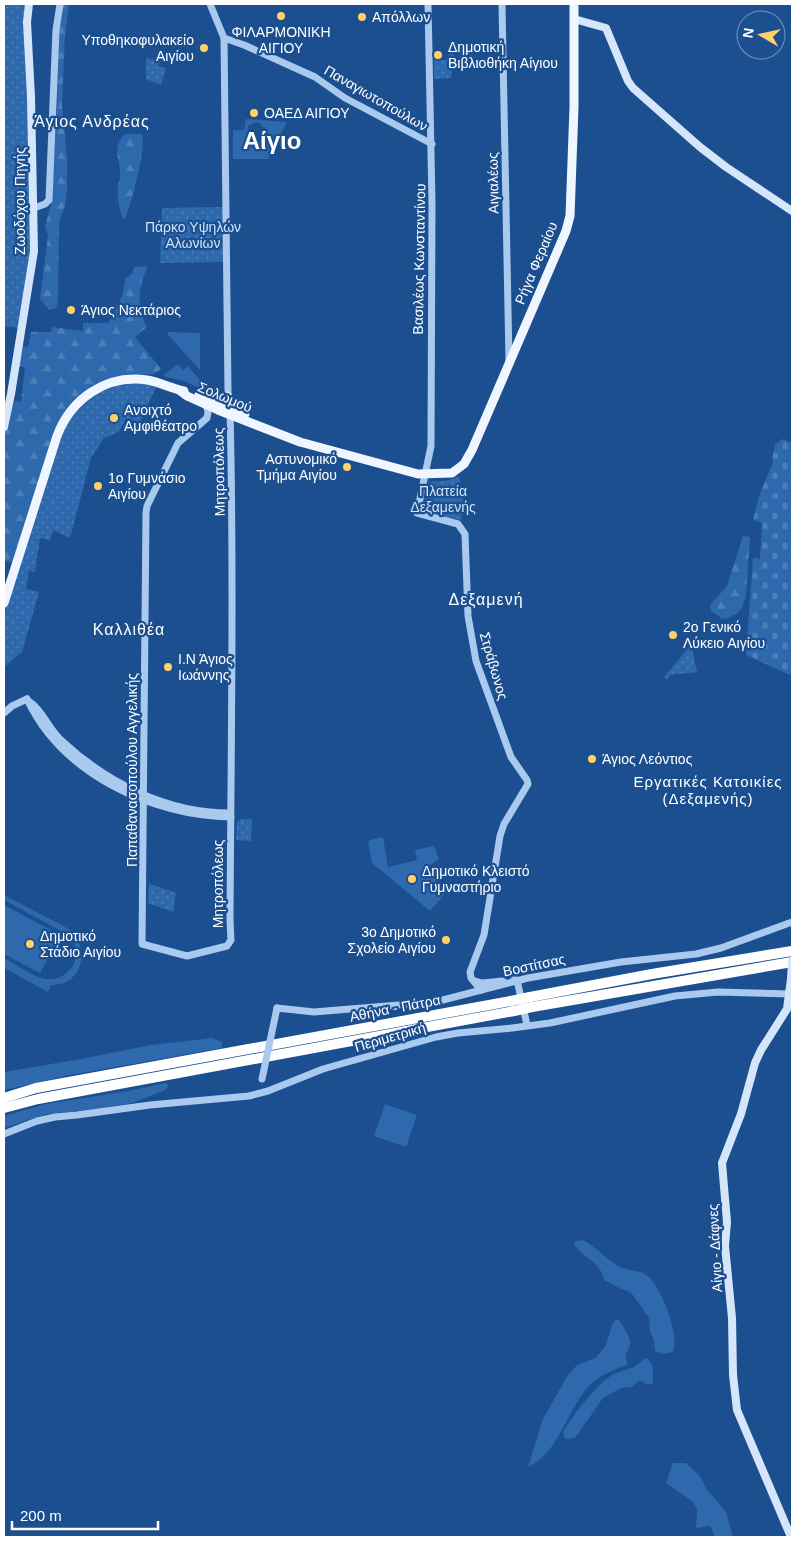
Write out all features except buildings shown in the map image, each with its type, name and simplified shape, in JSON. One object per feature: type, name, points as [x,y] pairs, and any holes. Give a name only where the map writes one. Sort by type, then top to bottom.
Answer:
[{"type":"highway","name":"Αθήνα - Πάτρα","points":[[4,1108],[38,1099],[514,1011],[531,1002],[652,974],[792,951]]},
{"type":"highway","name":"Αθήνα - Πάτρα","points":[[4,1098],[36,1088],[511,1000],[531,1002],[792,962]]},
{"type":"main road","name":"Ζωοδόχου Πηγής","points":[[4,427],[12,394],[34,251],[32,97],[27,22],[29,4]]},
{"type":"main road","name":"Ρήγα Φεραίου","points":[[466,461],[565,234],[571,211],[574,4]]},
{"type":"main road","points":[[574,19],[606,28],[633,88],[690,139],[792,211]]},
{"type":"main road","name":"Σολωμού","points":[[4,603],[57,436],[67,414],[89,393],[120,380],[151,381],[210,403],[228,405],[300,438],[420,469],[425,473],[452,473],[466,461]]},
{"type":"main road","name":"Αίγιο - Δάφνες","points":[[791,1537],[735,1402],[732,1318],[725,1246],[726,1222],[722,1172],[724,1156],[740,1114],[755,1063],[787,1009],[791,994],[792,962]]},
{"type":"street","points":[[34,208],[45,204],[49,200],[56,30],[60,4]]},
{"type":"street","name":"Μητροπόλεως","points":[[210,4],[224,38],[228,405],[230,944]]},
{"type":"street","name":"Βασιλέως Κωνσταντίνου","points":[[428,4],[432,144],[431,446],[417,513],[451,522]]},
{"type":"street","name":"Αιγιαλέως","points":[[502,4],[509,363]]},
{"type":"street","name":"Παναγιωτοπούλων","points":[[224,38],[314,77],[345,98],[432,144]]},
{"type":"street","name":"Παπαθανασοπούλου Αγγελικής","points":[[210,403],[207,418],[178,443],[147,506],[146,513],[142,944],[187,956],[230,944]]},
{"type":"street","name":"Στράβωνος","points":[[451,522],[461,526],[465,534],[468,616],[476,662],[511,757],[527,780],[528,787],[501,832],[484,935],[470,970],[470,976],[475,981]]},
{"type":"street","points":[[4,713],[12,706],[27,699],[42,725],[63,750],[100,778],[122,790],[144,797],[230,816]]},
{"type":"street","name":"Βοστίτσας","points":[[260,1094],[277,1008],[314,1012],[435,1002],[517,980],[620,962],[696,954],[733,945],[792,922]]},
{"type":"street","points":[[475,981],[482,983],[517,980],[527,1025]]},
{"type":"street","points":[[475,981],[481,990]]},
{"type":"street","name":"Περιμετρική","points":[[4,1134],[37,1121],[55,1117],[260,1094],[323,1069],[428,1039],[458,1033],[568,1020],[656,1000],[697,993],[791,994]]},
{"type":"green space","points":[[4,4],[26,4],[24,28],[32,243],[18,328],[4,326]]},
{"type":"green space","points":[[63,4],[69,4],[65,35],[62,105],[67,158],[67,191],[59,228],[58,301],[56,308],[49,310],[40,299],[48,236],[45,227],[52,200],[57,105],[58,30]]},
{"type":"green space","points":[[449,54],[454,54],[451,78],[434,79],[434,60],[448,60]]},
{"type":"green space","points":[[146,58],[160,61],[158,66],[166,68],[161,85],[146,79]]},
{"type":"green space","points":[[246,119],[287,122],[268,159],[233,159],[233,130],[244,130]],"holes":[[[258,122],[261,124],[261,127],[265,127],[265,144],[261,142],[260,149],[254,149],[249,144],[248,126]]]},
{"type":"green space","points":[[125,134],[142,134],[143,140],[138,177],[124,220],[118,199],[120,172],[117,150]]},
{"type":"green space","name":"Πάρκο Υψηλών Αλωνίων","points":[[225,207],[225,262],[160,263],[162,208]]},
{"type":"green space","points":[[148,266],[140,289],[141,312],[147,327],[135,337],[161,369],[154,374],[121,376],[101,383],[12,563],[4,561],[4,427],[11,394],[14,401],[21,402],[25,367],[18,366],[21,346],[28,347],[31,332],[51,332],[52,327],[83,331],[83,323],[107,323],[110,321],[120,301],[125,279],[132,274],[134,267]]},
{"type":"green space","points":[[168,332],[200,333],[200,370],[167,334]]},
{"type":"green space","points":[[178,364],[183,370],[188,366],[200,380],[200,388],[184,381],[163,376]]},
{"type":"green space","points":[[121,382],[157,385],[139,424],[126,418],[119,432],[104,438],[91,458],[70,538],[53,530],[50,540],[40,538],[35,572],[29,571],[26,589],[39,592],[22,652],[4,667],[4,615],[61,434],[70,418],[91,396]]},
{"type":"green space","points":[[783,439],[792,443],[792,676],[746,655],[753,558],[760,559],[762,523],[753,520],[759,496],[773,462],[775,444]]},
{"type":"green space","name":"Πλατεία Δεξαμενής","points":[[458,477],[460,481],[459,489],[466,490],[461,520],[422,513],[428,482],[445,481]]},
{"type":"green space","points":[[743,536],[750,537],[746,596],[742,608],[736,614],[726,619],[721,618],[711,611],[710,605],[727,586]]},
{"type":"green space","points":[[691,645],[697,672],[670,675],[667,679],[664,677]]},
{"type":"green space","points":[[240,819],[252,819],[251,841],[236,840],[237,822]]},
{"type":"green space","name":"Δημοτικό Κλειστό Γυμναστήριο","points":[[383,837],[388,867],[417,860],[415,850],[434,846],[439,859],[428,867],[444,895],[430,911],[372,863],[368,842]]},
{"type":"green space","points":[[149,884],[176,893],[173,912],[148,903]]},
{"type":"green space","points":[[4,895],[69,929],[76,937],[80,946],[80,964],[77,973],[62,984],[51,985],[48,992],[4,968],[4,958],[35,976],[54,979],[68,972],[73,966],[76,959],[76,951],[74,943],[69,936],[4,900]]},
{"type":"green space","name":"Δημοτικό Στάδιο Αιγίου","points":[[4,905],[60,935],[40,973],[4,954]]},
{"type":"green space","points":[[212,1038],[222,1042],[222,1048],[65,1076],[4,1090],[4,1072],[151,1045]]},
{"type":"green space","points":[[166,1083],[169,1086],[165,1090],[132,1103],[98,1109],[46,1114],[4,1128],[4,1116],[46,1104]]},
{"type":"green space","points":[[385,1104],[417,1115],[406,1147],[374,1136]]},
{"type":"green space","points":[[583,1240],[615,1264],[643,1273],[654,1283],[664,1302],[672,1324],[675,1344],[673,1352],[664,1354],[655,1351],[654,1340],[650,1332],[649,1318],[633,1295],[604,1280],[599,1268],[582,1254],[574,1244],[575,1241]]},
{"type":"green space","points":[[617,1319],[624,1327],[630,1342],[626,1355],[628,1364],[605,1374],[593,1382],[584,1392],[548,1451],[528,1467],[543,1419],[568,1375],[576,1366],[595,1358],[605,1347],[613,1323]]},
{"type":"green space","points":[[647,1358],[652,1367],[653,1383],[647,1385],[643,1381],[639,1381],[631,1387],[621,1388],[603,1398],[575,1438],[565,1439],[563,1432],[590,1395],[603,1382],[612,1375],[634,1367]]},
{"type":"green space","points":[[673,1463],[686,1463],[699,1475],[708,1491],[726,1512],[733,1537],[715,1537],[710,1526],[696,1528],[697,1508],[692,1501],[666,1483]]},
{"type":"place","name":"ΦΙΛΑΡΜΟΝΙΚΗ ΑΙΓΙΟΥ","points":[[281,16]]},
{"type":"place","name":"Απόλλων","points":[[362,17]]},
{"type":"place","name":"Υποθηκοφυλακείο Αιγίου","points":[[204,48]]},
{"type":"place","name":"Δημοτική Βιβλιοθήκη Αίγιου","points":[[438,55]]},
{"type":"place","name":"ΟΑΕΔ ΑΙΓΙΟΥ","points":[[254,113]]},
{"type":"place","name":"Άγιος Νεκτάριος","points":[[71,310]]},
{"type":"place","name":"Aνοιχτό Aμφιθέατρο","points":[[114,418]]},
{"type":"place","name":"Αστυνομικό Τμήμα Αιγίου","points":[[347,467]]},
{"type":"place","name":"1ο Γυμνάσιο Αιγίου","points":[[98,486]]},
{"type":"place","name":"2ο Γενικό Λύκειο Αιγίου","points":[[673,635]]},
{"type":"place","name":"Ι.Ν Άγιος Ιωάννης","points":[[168,667]]},
{"type":"place","name":"Άγιος Λεόντιος","points":[[592,759]]},
{"type":"place","name":"Δημοτικό Κλειστό Γυμναστήριο","points":[[412,879]]},
{"type":"place","name":"3ο Δημοτικό Σχολείο Αιγίου","points":[[446,940]]},
{"type":"place","name":"Δημοτικό Στάδιο Αιγίου","points":[[30,944]]},
{"type":"district","name":"Άγιος Ανδρέας","points":[[92,121]]},
{"type":"district","name":"Αίγιο","points":[[272,140]]},
{"type":"district","name":"Δεξαμενή","points":[[486,599]]},
{"type":"district","name":"Καλλιθέα","points":[[129,629]]},
{"type":"district","name":"Εργατικές Κατοικίες (Δεξαμενής)","points":[[708,790]]}]
